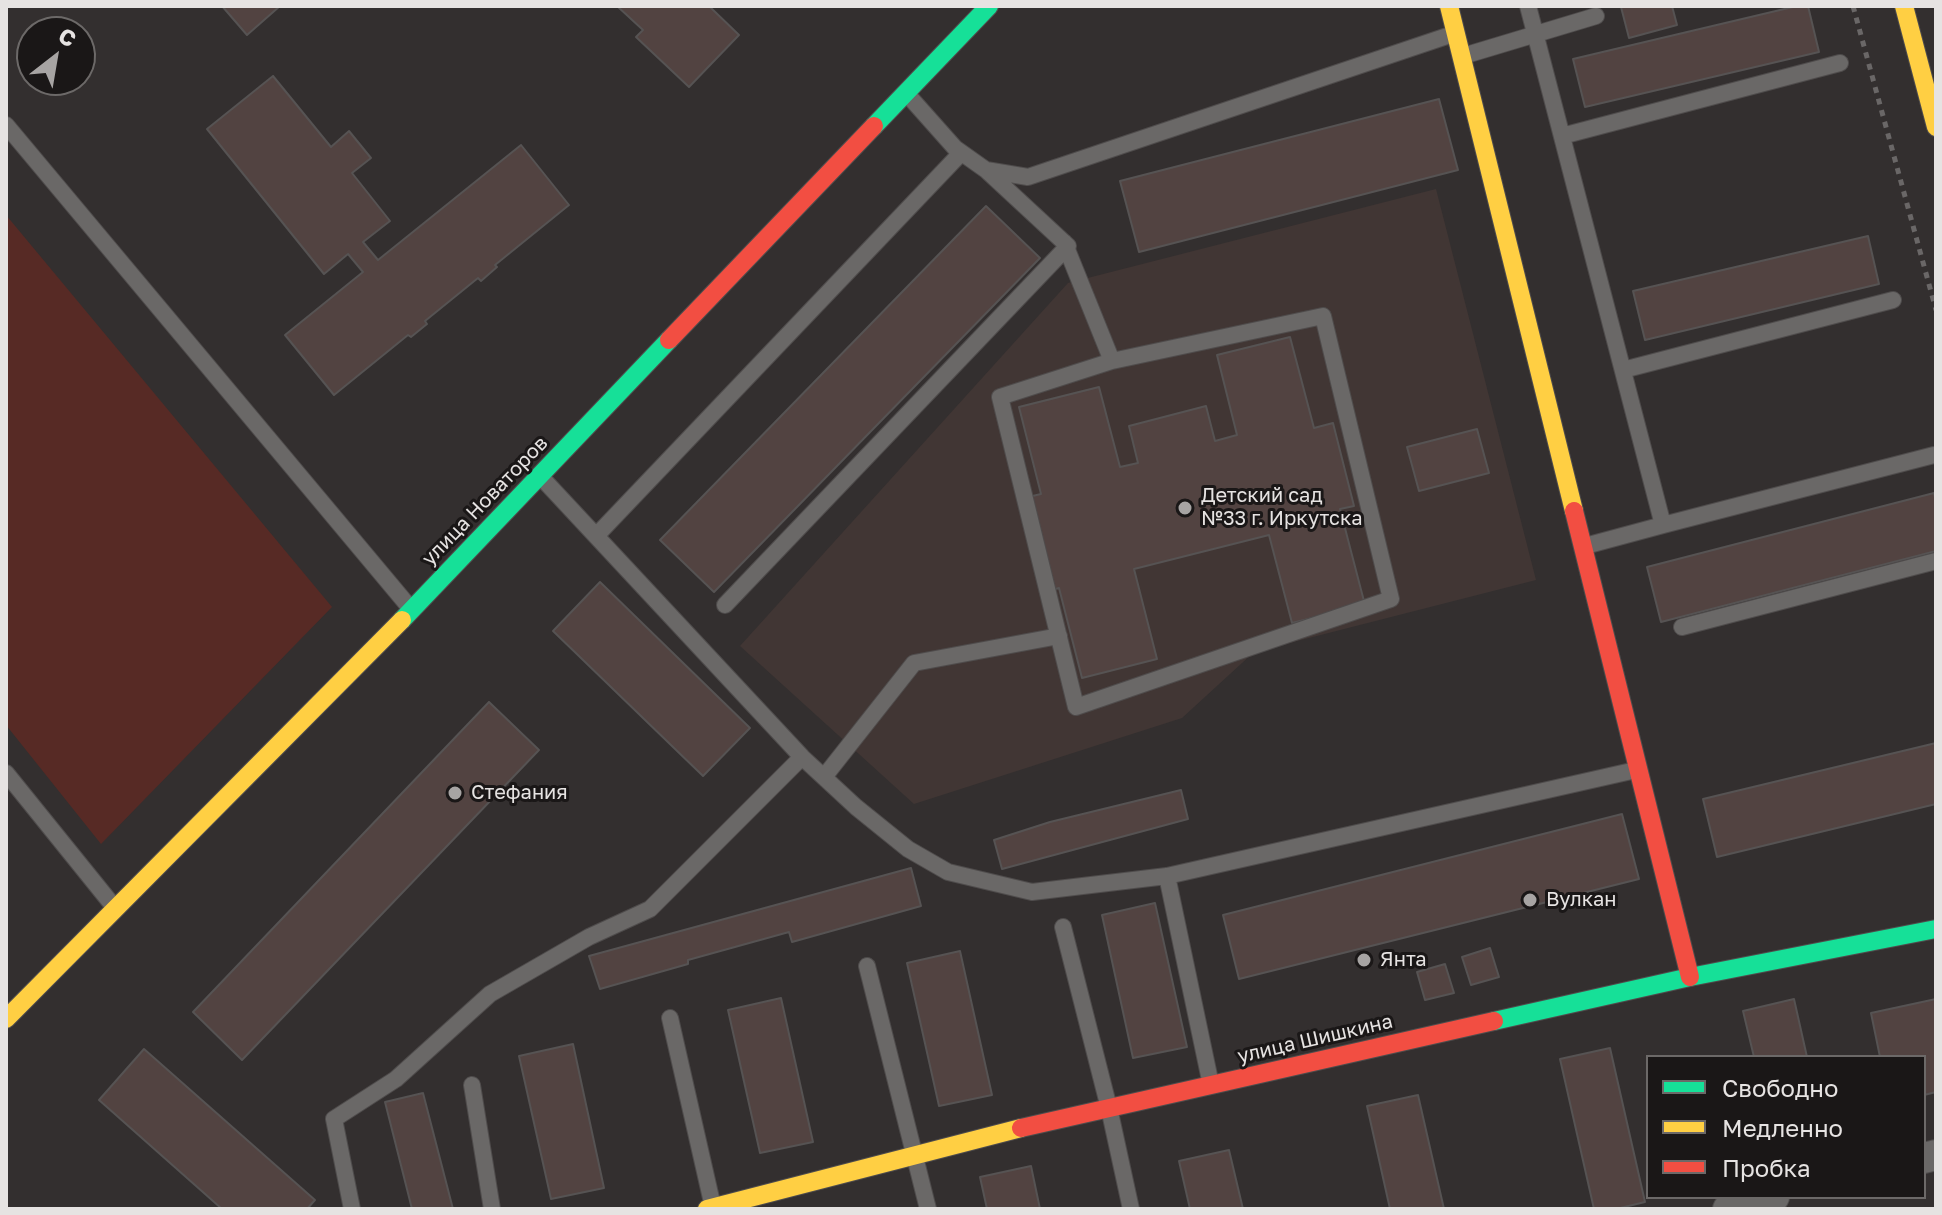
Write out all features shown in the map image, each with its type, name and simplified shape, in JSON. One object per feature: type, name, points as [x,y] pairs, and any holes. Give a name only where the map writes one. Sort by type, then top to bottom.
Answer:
[{"type":"street","name":"улица Новаторов","points":[[6,1019],[412,610],[989,6]]},
{"type":"street","points":[[1449,6],[1690,977]]},
{"type":"street","points":[[1904,6],[1936,126]]},
{"type":"street","name":"улица Шишкина","points":[[711,1208],[1109,1108],[1690,977],[1936,929]]},
{"type":"street","points":[[1728,1209],[1766,1199]]},
{"type":"lane","points":[[1528,6],[1663,525]]},
{"type":"lane","points":[[1461,56],[1596,16]]},
{"type":"lane","points":[[986,170],[1028,177],[1456,33]]},
{"type":"lane","points":[[1562,136],[1840,63]]},
{"type":"lane","points":[[725,605],[1068,246],[986,170],[961,153],[906,93]]},
{"type":"lane","points":[[6,125],[412,610]]},
{"type":"lane","points":[[596,536],[961,153]]},
{"type":"lane","points":[[1064,242],[1112,361]]},
{"type":"lane","points":[[1623,370],[1893,300]]},
{"type":"lane","points":[[1323,316],[1391,599],[1076,707],[1000,397],[1112,361],[1323,316]]},
{"type":"lane","points":[[1583,546],[1934,455]]},
{"type":"lane","points":[[540,476],[802,757],[908,849],[948,872],[1032,892],[1167,876],[1639,769]]},
{"type":"lane","points":[[1682,627],[1936,561]]},
{"type":"lane","points":[[824,777],[914,663],[1059,636]]},
{"type":"lane","points":[[352,1209],[334,1119],[396,1079],[490,994],[589,937],[650,909],[802,757]]},
{"type":"lane","points":[[6,773],[116,909]]},
{"type":"lane","points":[[1167,876],[1211,1085]]},
{"type":"lane","points":[[1063,927],[1131,1209]]},
{"type":"lane","points":[[867,966],[928,1209]]},
{"type":"lane","points":[[670,1018],[711,1208]]},
{"type":"lane","points":[[472,1085],[492,1209]]},
{"type":"path","points":[[1853,6],[1936,310]]},
{"type":"shaded area","points":[[1436,189],[1536,580],[1254,652],[1182,718],[914,804],[740,646],[1068,283]]},
{"type":"shaded area","points":[[6,215],[332,607],[101,844],[6,725]]},
{"type":"building","points":[[222,6],[280,6],[247,35]]},
{"type":"building","points":[[617,6],[709,6],[739,35],[689,87],[636,37],[643,30]]},
{"type":"building","points":[[1672,6],[1677,25],[1629,38],[1621,7]]},
{"type":"building","points":[[1797,6],[1808,6],[1819,52],[1585,107],[1573,59]]},
{"type":"building","points":[[273,76],[331,147],[349,131],[371,158],[352,173],[390,221],[363,242],[378,260],[521,145],[569,205],[495,265],[497,267],[481,281],[478,278],[425,321],[427,324],[411,337],[408,335],[334,395],[285,335],[363,272],[348,254],[324,274],[207,129]]},
{"type":"building","points":[[1439,99],[1458,170],[1139,252],[1120,181]]},
{"type":"building","points":[[986,206],[1040,258],[714,592],[660,540]]},
{"type":"building","points":[[1868,236],[1879,284],[1645,340],[1633,291]]},
{"type":"building","name":"Детский сад №33 г. Иркутска","points":[[1290,337],[1314,428],[1333,423],[1354,506],[1340,509],[1365,605],[1292,623],[1269,535],[1134,569],[1157,659],[1082,678],[1059,588],[1044,592],[1020,499],[1041,494],[1019,407],[1099,387],[1120,467],[1138,463],[1129,426],[1206,406],[1215,441],[1237,435],[1217,355]]},
{"type":"building","points":[[1477,429],[1489,473],[1419,491],[1407,447]]},
{"type":"building","points":[[1934,493],[1936,551],[1661,622],[1647,567]]},
{"type":"building","points":[[600,582],[750,728],[703,776],[553,631]]},
{"type":"building","points":[[489,702],[539,750],[242,1060],[193,1012]]},
{"type":"building","points":[[1936,743],[1936,804],[1717,857],[1703,799]]},
{"type":"building","points":[[1181,790],[1188,819],[1002,869],[994,840],[1050,822]]},
{"type":"building","points":[[1622,814],[1639,879],[1239,979],[1223,915]]},
{"type":"building","points":[[911,868],[921,906],[792,942],[789,932],[600,989],[589,956]]},
{"type":"building","points":[[1155,903],[1187,1047],[1133,1058],[1102,915]]},
{"type":"building","points":[[1490,948],[1499,977],[1471,985],[1462,957]]},
{"type":"building","points":[[960,951],[992,1095],[939,1106],[907,963]]},
{"type":"building","points":[[1445,964],[1454,993],[1425,1000],[1417,972]]},
{"type":"building","points":[[781,998],[813,1142],[760,1153],[728,1010]]},
{"type":"building","points":[[1794,999],[1807,1055],[1754,1055],[1743,1011]]},
{"type":"building","points":[[1936,999],[1936,1092],[1926,1094],[1926,1055],[1880,1055],[1871,1013]]},
{"type":"building","points":[[573,1044],[604,1188],[551,1199],[519,1056]]},
{"type":"building","points":[[1610,1048],[1645,1202],[1616,1209],[1594,1209],[1560,1059]]},
{"type":"building","points":[[144,1049],[315,1200],[307,1209],[222,1209],[99,1100]]},
{"type":"building","points":[[423,1093],[453,1209],[412,1209],[385,1102]]},
{"type":"building","points":[[1418,1095],[1444,1209],[1390,1209],[1367,1106]]},
{"type":"building","points":[[1229,1150],[1243,1209],[1190,1209],[1179,1161]]},
{"type":"building","points":[[1031,1166],[1040,1209],[987,1209],[980,1177]]},
{"type":"traffic: fast","points":[[874,126],[989,6]]},
{"type":"traffic: fast","points":[[402,620],[669,340]]},
{"type":"traffic: fast","points":[[1494,1021],[1690,977],[1936,929]]},
{"type":"traffic: slow","points":[[1449,6],[1574,511]]},
{"type":"traffic: slow","points":[[1904,6],[1936,127]]},
{"type":"traffic: slow","points":[[6,1019],[402,620]]},
{"type":"traffic: slow","points":[[707,1209],[1021,1128]]},
{"type":"traffic: jam","points":[[669,340],[874,126]]},
{"type":"traffic: jam","points":[[1574,511],[1690,977]]},
{"type":"traffic: jam","points":[[1021,1128],[1494,1021]]},
{"type":"place","name":"Детский сад №33 г. Иркутска","points":[[1185,508]]},
{"type":"place","name":"Стефания","points":[[455,793]]},
{"type":"place","name":"Вулкан","points":[[1530,900]]},
{"type":"place","name":"Янта","points":[[1364,960]]}]
